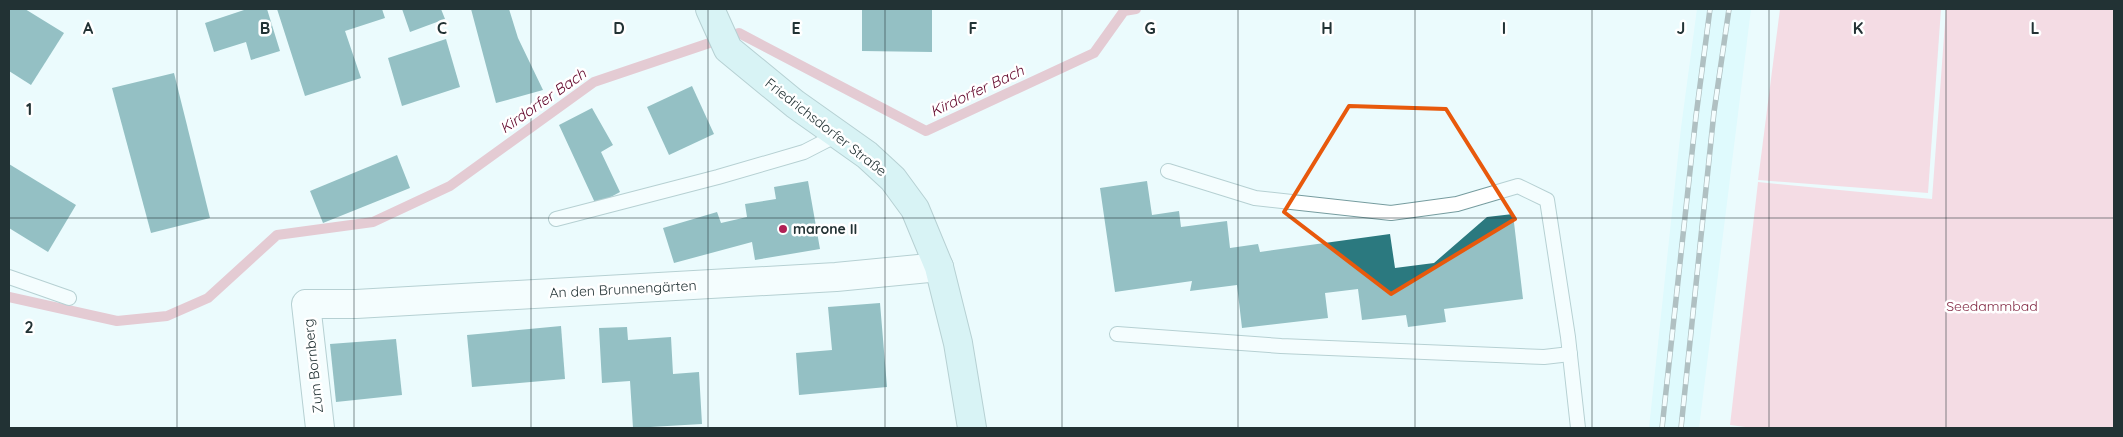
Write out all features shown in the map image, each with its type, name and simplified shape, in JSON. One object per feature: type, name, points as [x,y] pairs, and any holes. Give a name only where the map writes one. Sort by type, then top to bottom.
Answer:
[{"type":"street","name":"Friedrichsdorfer Straße","points":[[710,9],[728,49],[794,104],[840,134],[867,155],[893,179],[915,209],[939,268],[958,343],[972,428]]},
{"type":"street","name":"An den Brunnengärten","points":[[306,304],[356,304],[768,281],[939,268]]},
{"type":"street","name":"Zum Bornberg","points":[[306,304],[320,428]]},
{"type":"lane","points":[[556,219],[795,155],[840,134]]},
{"type":"lane","points":[[1168,171],[1255,198],[1391,213],[1457,204],[1518,186],[1547,200],[1570,354],[1578,428]]},
{"type":"lane","points":[[9,277],[69,298]]},
{"type":"lane","points":[[1117,334],[1281,346],[1544,357],[1570,354]]},
{"type":"highlighted area","points":[[1349,106],[1446,109],[1515,219],[1391,294],[1284,212]]},
{"type":"shaded area","points":[[1697,9],[1751,9],[1699,428],[1649,428],[1681,128]]},
{"type":"green space","points":[[1780,9],[1941,9],[1928,193],[1758,180]]},
{"type":"green space","name":"Seedammbad","points":[[1946,9],[2114,9],[2114,428],[1753,428],[1730,425],[1758,182],[1932,199]]},
{"type":"building","points":[[9,9],[25,9],[64,33],[31,85],[9,71]]},
{"type":"building","points":[[247,9],[267,9],[280,51],[251,60],[246,42],[214,52],[205,23]]},
{"type":"building","points":[[277,9],[382,9],[385,18],[345,31],[361,78],[305,96]]},
{"type":"building","points":[[402,9],[441,9],[445,19],[410,32]]},
{"type":"building","points":[[471,9],[509,9],[518,38],[543,90],[496,103]]},
{"type":"building","points":[[862,9],[932,9],[932,52],[862,51]]},
{"type":"building","points":[[446,39],[460,87],[402,106],[388,58]]},
{"type":"building","points":[[174,73],[210,218],[151,233],[112,88]]},
{"type":"building","points":[[692,86],[714,134],[669,155],[647,107]]},
{"type":"building","points":[[592,108],[613,145],[601,152],[620,192],[596,205],[559,125]]},
{"type":"building","points":[[397,155],[410,188],[323,223],[310,191]]},
{"type":"building","points":[[9,164],[76,205],[48,252],[9,228]]},
{"type":"building","points":[[808,181],[820,249],[755,260],[752,242],[674,263],[663,228],[717,212],[721,223],[747,217],[745,204],[776,199],[774,187]]},
{"type":"building","points":[[1147,181],[1152,215],[1179,211],[1181,227],[1227,221],[1230,248],[1258,244],[1260,252],[1390,234],[1395,268],[1434,263],[1487,217],[1513,214],[1523,299],[1444,309],[1446,322],[1408,327],[1406,315],[1362,320],[1358,289],[1325,293],[1328,318],[1242,328],[1237,285],[1190,291],[1192,281],[1115,292],[1100,188]]},
{"type":"building","points":[[880,303],[887,387],[799,395],[796,353],[832,350],[828,307]]},
{"type":"building","points":[[561,326],[565,379],[472,387],[467,335]]},
{"type":"building","points":[[627,327],[628,340],[671,337],[673,374],[699,372],[702,424],[633,428],[630,381],[602,383],[599,328]]},
{"type":"building","points":[[396,339],[402,395],[336,402],[330,344]]},
{"type":"waterway","name":"Kirdorfer Bach","points":[[9,297],[117,321],[167,316],[208,298],[277,235],[373,222],[450,186],[594,82],[739,33],[926,131],[1094,53],[1124,11],[1136,9]]},
{"type":"railway","points":[[1662,428],[1696,116],[1710,9]]},
{"type":"railway","points":[[1681,428],[1714,112],[1729,9]]},
{"type":"place","name":"marone II","points":[[783,229]]}]
